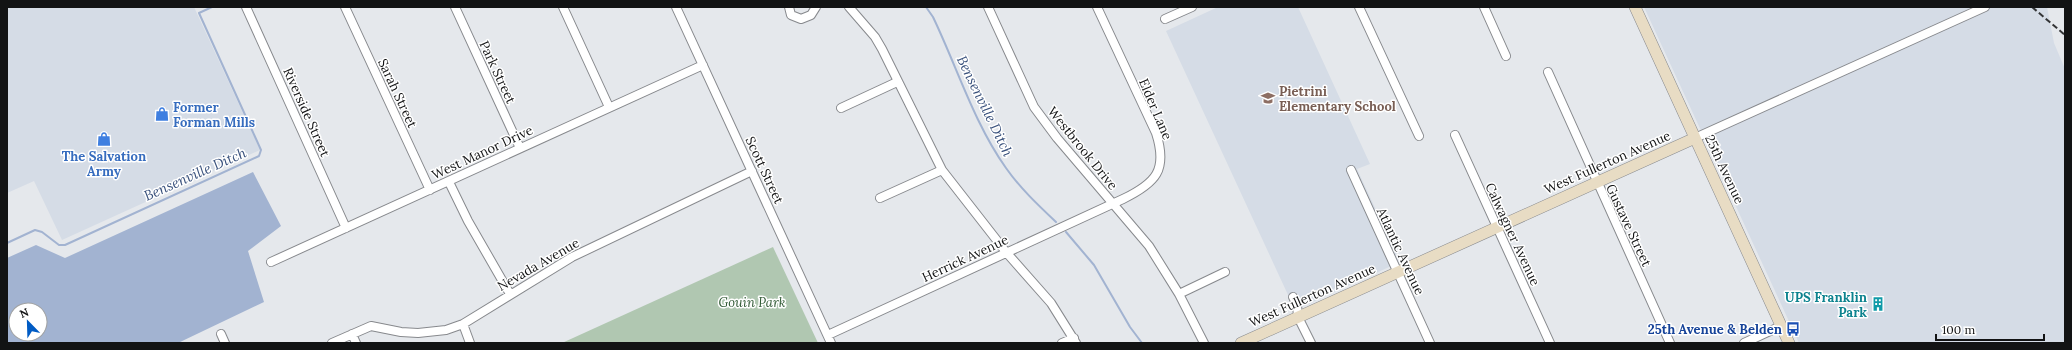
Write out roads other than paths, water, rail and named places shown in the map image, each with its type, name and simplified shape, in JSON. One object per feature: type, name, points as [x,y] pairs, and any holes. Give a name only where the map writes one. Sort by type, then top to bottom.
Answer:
[{"type":"street","name":"Riverside Street","points":[[246,7],[346,228]]},
{"type":"street","name":"Sarah Street","points":[[345,7],[430,190]]},
{"type":"street","name":"Park Street","points":[[455,7],[520,148]]},
{"type":"street","points":[[563,7],[609,107]]},
{"type":"street","name":"Scott Street","points":[[676,7],[830,339]]},
{"type":"street","points":[[789,7],[791,15],[800,19],[811,16],[816,7]]},
{"type":"street","name":"Westbrook Drive","points":[[988,7],[1034,107],[1057,138],[1149,246],[1179,294],[1204,343]]},
{"type":"street","name":"Elder Lane","points":[[1097,7],[1156,133],[1161,154],[1158,172],[1153,180],[1137,192],[1113,203]]},
{"type":"street","points":[[1165,19],[1192,7]]},
{"type":"street","points":[[1359,7],[1419,136]]},
{"type":"street","points":[[1484,7],[1506,56]]},
{"type":"street","name":"25th Avenue","points":[[1635,7],[1789,343]]},
{"type":"street","name":"West Fullerton Avenue","points":[[1241,343],[1985,7]]},
{"type":"street","points":[[852,8],[875,37],[942,170],[1006,252],[1051,303],[1075,340],[1062,343]]},
{"type":"street","name":"West Manor Drive","points":[[271,262],[703,65]]},
{"type":"street","name":"Gustave Street","points":[[1548,72],[1596,182],[1670,343]]},
{"type":"street","points":[[840,108],[897,82]]},
{"type":"street","name":"Calwagner Avenue","points":[[1455,135],[1550,343]]},
{"type":"street","points":[[880,198],[942,170]]},
{"type":"street","name":"Atlantic Avenue","points":[[1351,170],[1430,343]]},
{"type":"street","name":"Nevada Avenue","points":[[332,343],[371,326],[401,332],[433,332],[463,324],[572,257],[752,171]]},
{"type":"street","points":[[449,182],[468,222],[510,294]]},
{"type":"street","name":"Herrick Avenue","points":[[830,339],[1006,252],[1113,203]]},
{"type":"street","points":[[1179,294],[1225,272]]},
{"type":"street","points":[[1293,297],[1297,305],[1298,317],[1311,343]]},
{"type":"street","points":[[463,324],[470,343]]},
{"type":"street","points":[[1744,343],[1781,326]]},
{"type":"street","points":[[221,334],[225,343]]},
{"type":"street","points":[[352,334],[356,343]]},
{"type":"water","points":[[253,172],[281,226],[248,251],[264,302],[178,343],[7,343],[7,258],[36,245],[65,258]]},
{"type":"waterway","name":"Bensenville Ditch","points":[[7,243],[35,230],[42,232],[59,245],[65,245],[259,156],[261,150],[199,13],[212,7]]},
{"type":"waterway","name":"Bensenville Ditch","points":[[926,7],[933,17],[942,36],[975,114],[995,151],[1017,182],[1056,222]]},
{"type":"waterway","points":[[1066,232],[1094,265],[1130,327],[1142,343]]},
{"type":"railway","points":[[2032,7],[2065,35]]},
{"type":"place","name":"Pietrini Elementary School","points":[[1268,98]]},
{"type":"place","name":"Former Forman Mills","points":[[162,114]]},
{"type":"place","name":"The Salvation Army","points":[[104,139]]},
{"type":"place","name":"UPS Franklin Park","points":[[1878,304]]},
{"type":"place","name":"25th Avenue & Belden","points":[[1793,329]]},
{"type":"park label","name":"Gouin Park","points":[[752,302]]}]
